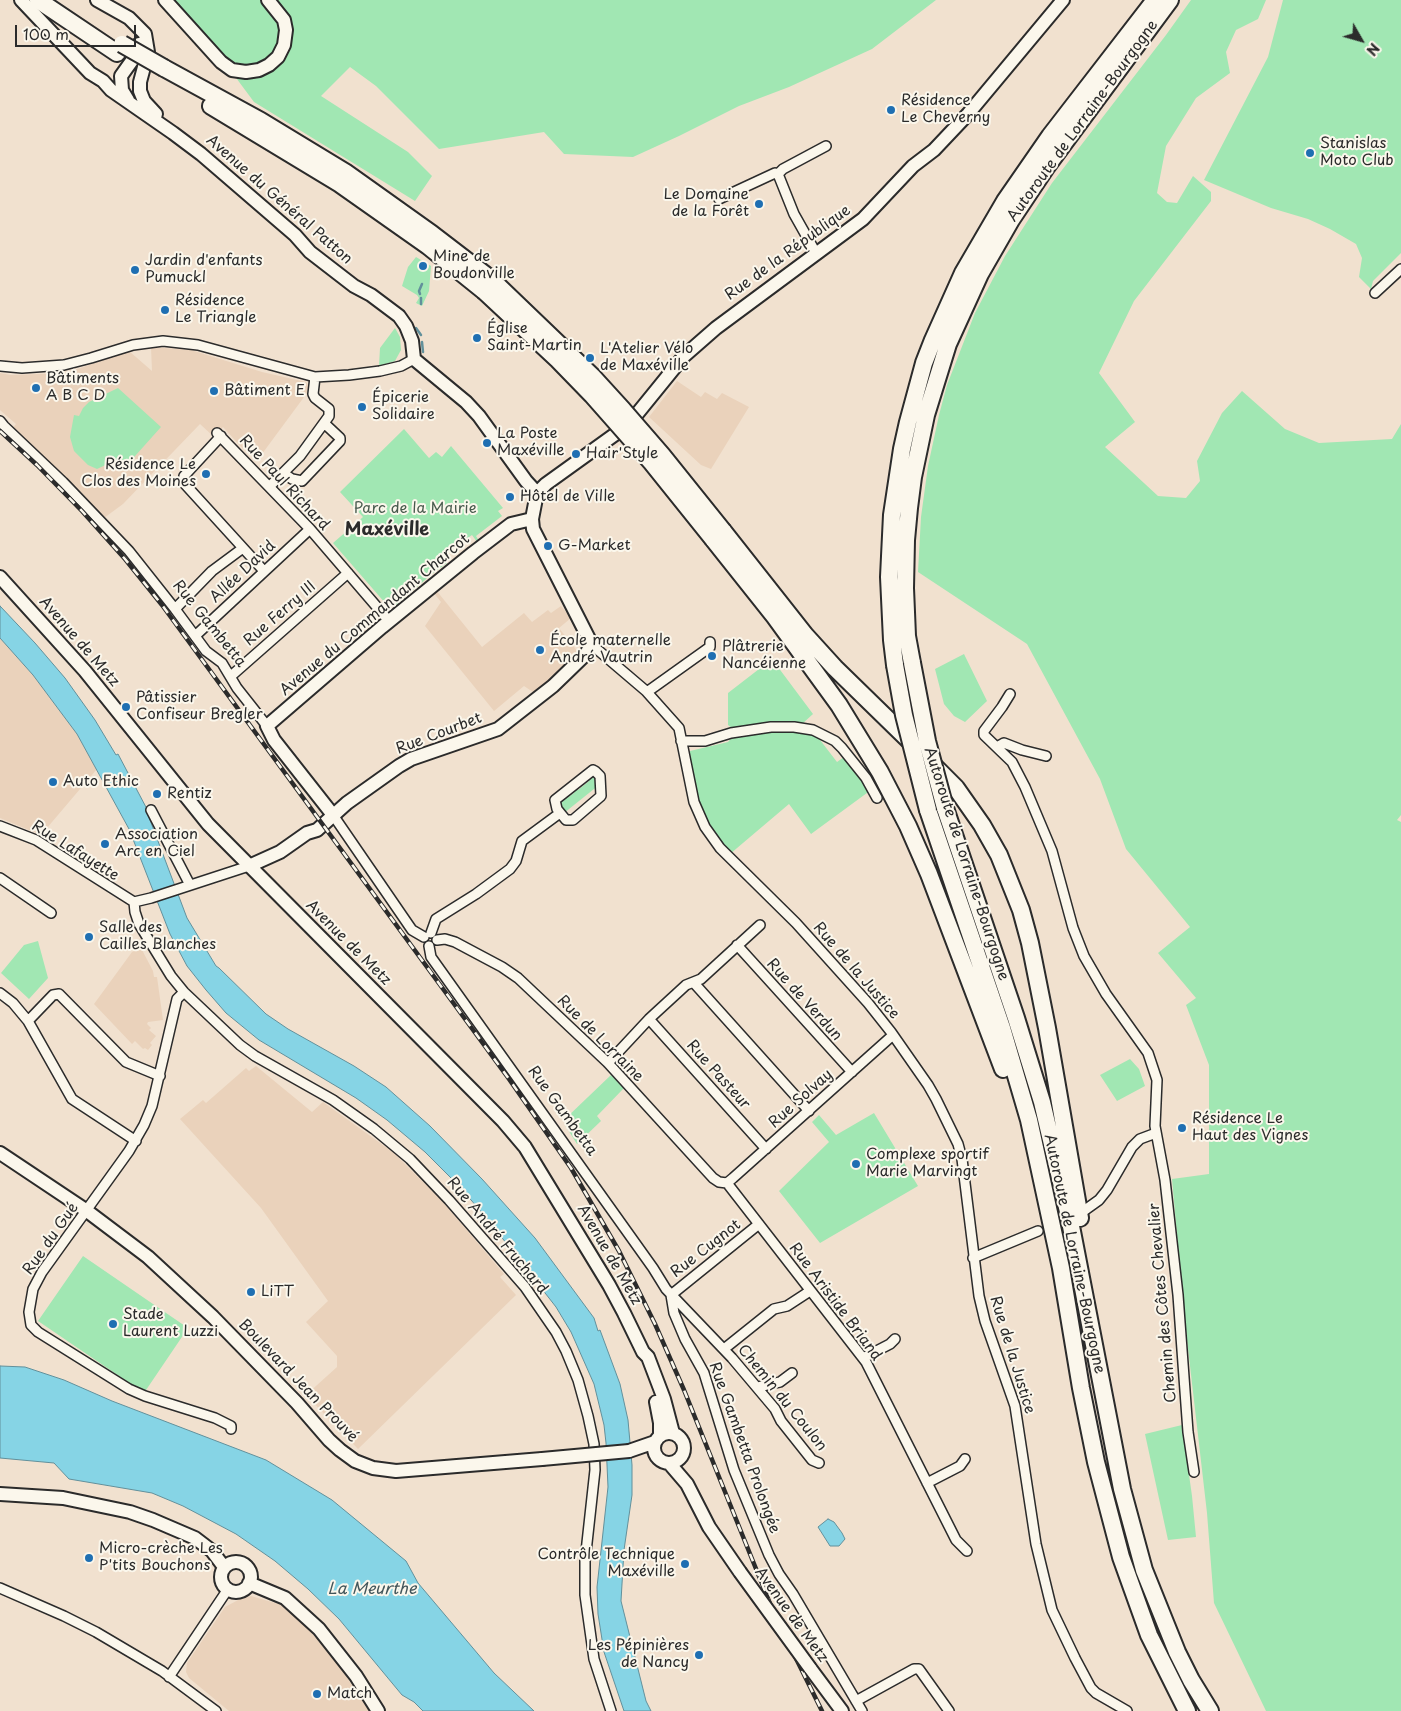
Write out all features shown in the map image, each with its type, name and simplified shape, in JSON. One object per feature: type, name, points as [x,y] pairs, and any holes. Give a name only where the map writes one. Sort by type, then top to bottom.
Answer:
[{"type":"highway","points":[[38,0],[161,72],[340,184],[488,285],[592,394],[805,636],[956,788],[978,819],[999,855],[1010,878],[1026,926],[1041,1000],[1087,1261],[1086,1304]]},
{"type":"highway","points":[[53,0],[120,49]]},
{"type":"highway","name":"Autoroute de Lorraine-Bourgogne","points":[[1155,0],[1050,136],[1010,194],[963,272],[924,363],[908,422],[892,515],[889,577],[892,640],[906,725],[928,810],[1002,1028],[1029,1120],[1061,1268],[1081,1388],[1108,1510],[1124,1566],[1146,1626],[1187,1711]]},
{"type":"highway","name":"Autoroute de Lorraine-Bourgogne","points":[[1170,0],[1056,154],[1011,220],[977,280],[948,344],[926,415],[913,476],[906,540],[905,588],[907,636],[927,741],[945,808],[1016,1018],[1042,1102],[1069,1216],[1122,1489],[1144,1570],[1177,1652],[1210,1711]]},
{"type":"highway","points":[[718,535],[865,744],[894,798],[908,826],[939,900],[1000,1059],[1024,1133],[1041,1171]]},
{"type":"street","name":"Avenue du Général Patton","points":[[21,0],[90,73],[201,154],[294,235],[310,252],[348,282],[371,295],[399,316],[406,326],[412,341],[414,359]]},
{"type":"street","name":"Avenue du Général Patton","points":[[97,0],[118,10],[141,28],[147,38],[148,52],[140,82],[142,96],[149,107],[173,132]]},
{"type":"street","points":[[165,0],[221,62],[232,70],[246,72],[259,70],[270,65],[278,57],[284,45],[286,30],[284,20],[268,0]]},
{"type":"street","name":"Rue de la République","points":[[537,493],[546,484],[628,425],[684,356],[716,328],[863,219],[913,166],[936,148],[979,102],[1063,0]]},
{"type":"street","points":[[130,102],[123,92],[121,76],[134,59],[138,50],[139,41],[134,23]]},
{"type":"street","points":[[102,81],[121,79],[138,69],[146,59]]},
{"type":"street","points":[[719,199],[775,173],[778,174],[783,169],[826,146]]},
{"type":"street","points":[[778,174],[794,214],[816,253]]},
{"type":"street","points":[[1374,293],[1401,269]]},
{"type":"street","points":[[0,366],[22,368],[64,365],[144,342],[174,341],[207,347],[315,378],[349,375],[401,366],[414,359],[466,402],[479,416],[526,482],[537,493],[532,519],[535,532],[592,645]]},
{"type":"street","points":[[270,486],[300,456],[330,413],[315,398],[313,390],[315,378]]},
{"type":"street","name":"Rue Gambetta","points":[[0,421],[99,518],[176,609],[206,651],[222,663],[237,688],[267,726],[274,740],[333,814],[412,930],[431,937],[424,943],[429,946],[431,958],[671,1295]]},
{"type":"street","points":[[283,473],[292,479],[302,481],[340,441],[340,438],[324,423]]},
{"type":"street","name":"Rue Paul Richard","points":[[243,548],[183,482],[184,476],[219,434],[310,529],[389,621]]},
{"type":"street","name":"Avenue du Commandant Charcot","points":[[267,726],[389,621],[473,553],[511,524],[532,519]]},
{"type":"street","name":"Allée David","points":[[195,636],[310,529]]},
{"type":"street","points":[[176,609],[212,571],[243,548],[264,571]]},
{"type":"street","name":"Rue Ferry III","points":[[231,676],[348,573]]},
{"type":"street","name":"Avenue de Metz","points":[[0,577],[72,656],[208,824],[503,1121],[533,1158],[624,1313],[643,1352],[648,1357],[664,1399],[662,1437]]},
{"type":"street","points":[[647,692],[710,647],[710,642]]},
{"type":"street","name":"Rue de la Justice","points":[[592,645],[647,692],[679,728],[694,802],[712,838],[729,859],[796,923],[868,1003],[928,1085],[958,1144],[964,1167],[973,1258],[982,1309],[1016,1406],[1037,1552],[1052,1610],[1091,1688],[1096,1693],[1128,1711]]},
{"type":"street","name":"Rue Courbet","points":[[249,866],[280,852],[308,833],[317,830],[333,814],[398,766],[411,759],[501,727],[565,675],[592,645]]},
{"type":"street","name":"Chemin des Côtes Chevalier","points":[[1010,694],[984,731],[984,735],[1012,762],[1043,828],[1058,869],[1073,928],[1084,956],[1106,994],[1151,1059],[1158,1088],[1156,1133],[1165,1180],[1178,1295],[1188,1432],[1194,1472]]},
{"type":"street","points":[[682,741],[706,740],[731,733],[772,727],[794,727],[813,730],[835,741],[842,748],[866,778],[877,798]]},
{"type":"street","points":[[997,747],[1004,743],[1046,756]]},
{"type":"street","points":[[593,770],[598,773],[602,790],[600,798],[573,820],[566,820],[560,813],[554,802],[557,798],[589,772],[593,770]]},
{"type":"street","points":[[151,810],[186,886]]},
{"type":"street","points":[[431,937],[434,922],[438,917],[476,894],[510,869],[516,861],[522,841],[560,813]]},
{"type":"street","name":"Rue Lafayette","points":[[0,826],[36,840],[134,902]]},
{"type":"street","points":[[134,902],[249,866]]},
{"type":"street","points":[[0,878],[51,913]]},
{"type":"street","name":"Rue André Fruchard","points":[[134,902],[134,912],[139,924],[171,976],[184,992],[240,1045],[255,1056],[333,1100],[374,1129],[410,1159],[444,1194],[525,1288],[556,1332],[578,1380],[594,1444],[595,1470],[585,1561],[585,1595],[594,1659],[611,1711]]},
{"type":"street","points":[[608,1063],[649,1019],[686,985],[700,979],[760,925]]},
{"type":"street","name":"Rue de Lorraine","points":[[431,937],[454,942],[508,971],[608,1063],[712,1178],[727,1183]]},
{"type":"street","name":"Rue de Verdun","points":[[737,946],[852,1072]]},
{"type":"street","points":[[694,983],[809,1111]]},
{"type":"street","name":"Rue du Gué","points":[[184,992],[177,999],[152,1106],[136,1141],[37,1280],[30,1304],[31,1325],[38,1332],[129,1389],[145,1396],[215,1418],[231,1426],[231,1429]]},
{"type":"street","points":[[0,993],[13,1003],[28,1022],[75,1101],[136,1141]]},
{"type":"street","points":[[28,1022],[54,996],[59,994],[126,1062],[160,1076]]},
{"type":"street","name":"Rue Pasteur","points":[[649,1019],[766,1149]]},
{"type":"street","name":"Rue Solvay","points":[[727,1183],[893,1035]]},
{"type":"street","points":[[1085,1210],[1099,1200],[1107,1190],[1132,1147],[1140,1139],[1156,1133]]},
{"type":"street","name":"Boulevard Jean Prouvé","points":[[0,1154],[87,1211],[148,1258],[190,1296],[271,1376],[329,1440],[355,1460],[373,1468],[396,1471],[629,1451],[656,1456]]},
{"type":"street","name":"Rue Aristide Briand","points":[[727,1183],[863,1358],[956,1540],[967,1551]]},
{"type":"street","name":"Rue Cugnot","points":[[671,1295],[759,1224]]},
{"type":"street","points":[[973,1258],[1038,1231]]},
{"type":"street","points":[[724,1349],[774,1309],[788,1306],[810,1291]]},
{"type":"street","name":"Chemin du Coulon","points":[[671,1295],[724,1349],[775,1409],[781,1421],[814,1462],[819,1463]]},
{"type":"street","name":"Rue Gambetta Prolongée","points":[[671,1295],[674,1313],[685,1339],[704,1373],[734,1470],[778,1574],[790,1589],[862,1711]]},
{"type":"street","points":[[863,1358],[890,1344],[894,1339]]},
{"type":"street","points":[[758,1388],[780,1382],[792,1373]]},
{"type":"street","points":[[678,1436],[683,1444],[682,1455],[676,1461],[669,1463],[656,1456],[654,1451],[662,1437],[678,1436]]},
{"type":"street","name":"Boulevard Jean Prouvé","points":[[629,1451],[662,1437]]},
{"type":"street","name":"Avenue de Metz","points":[[682,1455],[687,1484]]},
{"type":"street","points":[[928,1483],[960,1466],[965,1459]]},
{"type":"street","name":"Avenue de Metz","points":[[669,1463],[687,1484],[709,1527],[740,1572],[842,1711]]},
{"type":"street","points":[[0,1494],[63,1498],[130,1512],[195,1538],[212,1551],[224,1567]]},
{"type":"street","points":[[236,1562],[244,1564],[250,1574],[249,1583],[240,1591],[228,1589],[221,1579],[224,1567],[236,1562]]},
{"type":"street","points":[[249,1583],[285,1598],[308,1619],[338,1652],[378,1711]]},
{"type":"street","points":[[0,1588],[96,1632],[169,1677],[216,1711]]},
{"type":"street","points":[[169,1677],[228,1589]]},
{"type":"street","points":[[856,1701],[914,1669],[919,1669],[949,1711]]},
{"type":"shaded area","points":[[151,347],[191,350],[262,372],[306,382],[308,385],[307,393],[259,458],[249,450],[243,449],[223,427],[214,437],[200,424],[123,504],[104,518],[81,492],[77,491],[12,429],[16,424],[0,410],[0,373],[11,375],[66,373],[129,351],[152,371]]},
{"type":"shaded area","points":[[677,381],[701,397],[705,392],[717,399],[722,393],[749,407],[711,469],[701,465],[649,417]]},
{"type":"shaded area","points":[[436,590],[482,647],[524,613],[532,622],[548,610],[551,613],[561,606],[571,618],[559,628],[578,652],[537,691],[533,692],[524,686],[494,711],[425,626],[441,602],[433,592]]},
{"type":"shaded area","points":[[0,638],[33,675],[77,734],[97,769],[41,835],[0,818]]},
{"type":"shaded area","points":[[141,948],[153,971],[154,977],[157,977],[163,1020],[148,1022],[147,1024],[151,1028],[149,1030],[156,1036],[150,1043],[152,1045],[148,1050],[143,1049],[135,1041],[132,1044],[94,1004],[132,952]]},
{"type":"shaded area","points":[[256,1066],[312,1112],[323,1102],[394,1153],[442,1201],[504,1274],[500,1277],[516,1295],[358,1449],[306,1395],[337,1367],[337,1356],[306,1322],[328,1301],[261,1208],[180,1119],[203,1100],[206,1103],[246,1068],[249,1071]]},
{"type":"shaded area","points":[[251,1596],[282,1605],[305,1625],[340,1667],[369,1711],[229,1711],[189,1678],[186,1672],[187,1663],[225,1607],[240,1599]]},
{"type":"green space","points":[[173,0],[936,0],[872,49],[789,87],[739,106],[633,157],[564,154],[544,132],[439,149],[376,86],[350,67],[321,96],[408,152],[432,176],[415,201],[254,102],[199,28]]},
{"type":"green space","points":[[1191,0],[1266,0],[1258,19],[1236,30],[1226,52],[1230,73],[1196,98],[1166,146],[1157,193],[1167,202],[1177,203],[1193,176],[1211,192],[1211,201],[1134,301],[1099,373],[1135,422],[1105,447],[1158,496],[1186,498],[1200,481],[1197,461],[1222,413],[1242,391],[1285,429],[1319,443],[1392,439],[1401,424],[1401,815],[1397,820],[1401,822],[1401,1711],[1266,1711],[1214,1603],[1207,1513],[1184,1314],[1172,1179],[1209,1174],[1209,1065],[1186,1005],[1196,998],[1158,953],[1190,927],[1126,849],[1100,779],[1027,644],[918,572],[921,517],[928,466],[939,415],[947,385],[975,313],[1005,256],[1052,183]]},
{"type":"green space","name":"Stanislas Moto Club","points":[[1283,0],[1401,0],[1401,253],[1373,281],[1371,289],[1359,277],[1362,258],[1356,244],[1308,219],[1271,208],[1204,180],[1268,57]]},
{"type":"green space","points":[[416,257],[431,266],[429,291],[422,306],[416,303],[419,298],[417,295],[402,286],[408,267]]},
{"type":"green space","points":[[395,328],[400,337],[401,350],[395,361],[379,366],[380,348]]},
{"type":"green space","points":[[118,388],[161,427],[127,465],[114,461],[97,469],[88,465],[74,451],[70,437],[74,415],[79,416],[89,402]]},
{"type":"green space","name":"Parc de la Mairie","points":[[404,429],[429,458],[436,452],[442,457],[451,446],[503,508],[498,511],[502,516],[476,536],[479,541],[477,542],[472,535],[442,556],[447,563],[396,605],[386,604],[333,543],[363,517],[340,492]]},
{"type":"green space","points":[[964,654],[987,701],[965,722],[954,716],[944,704],[935,669]]},
{"type":"green space","points":[[772,659],[813,714],[802,724],[733,729],[728,725],[728,693]]},
{"type":"green space","points":[[771,730],[774,733],[780,730],[802,732],[817,736],[837,762],[844,757],[871,790],[811,834],[789,804],[730,854],[711,831],[696,795],[688,756],[690,751],[728,742],[733,736]]},
{"type":"green space","points":[[594,773],[599,785],[564,813],[558,800],[568,792],[567,798],[574,793],[575,787],[578,784],[578,790],[589,781],[589,777]]},
{"type":"green space","points":[[38,941],[48,978],[29,999],[1,973],[24,945]]},
{"type":"green space","points":[[1130,1059],[1139,1069],[1145,1086],[1117,1101],[1100,1075]]},
{"type":"green space","points":[[611,1075],[624,1088],[597,1116],[601,1121],[577,1144],[565,1125],[568,1123],[565,1119]]},
{"type":"green space","name":"Complexe sportif Marie Marvingt","points":[[874,1113],[918,1186],[820,1243],[779,1191],[829,1142],[812,1122],[819,1115],[836,1135]]},
{"type":"green space","name":"Stade Laurent Luzzi","points":[[83,1256],[188,1328],[144,1393],[38,1321]]},
{"type":"green space","points":[[1182,1425],[1196,1537],[1168,1540],[1145,1434]]},
{"type":"water","points":[[0,606],[65,678],[95,720],[116,755],[118,754],[148,811],[187,918],[216,966],[266,1014],[386,1087],[430,1126],[482,1179],[535,1238],[594,1318],[620,1384],[628,1420],[632,1465],[632,1495],[624,1550],[621,1601],[646,1701],[651,1711],[624,1711],[604,1652],[598,1614],[597,1587],[608,1487],[606,1443],[604,1425],[594,1384],[571,1332],[556,1307],[485,1216],[425,1152],[387,1120],[356,1098],[259,1040],[226,1013],[187,966],[170,934],[129,829],[77,734],[33,675],[0,638]]},
{"type":"water","name":"La Meurthe","points":[[0,1366],[25,1367],[64,1380],[112,1401],[266,1460],[332,1500],[406,1561],[418,1583],[494,1673],[534,1711],[423,1711],[414,1702],[402,1695],[339,1619],[308,1589],[275,1561],[236,1534],[183,1506],[152,1493],[69,1479],[54,1463],[0,1458]]},
{"type":"water","points":[[828,1519],[834,1522],[845,1539],[839,1546],[830,1546],[818,1527]]},
{"type":"waterway","points":[[420,294],[419,291],[422,284]]},
{"type":"waterway","points":[[421,298],[421,304]]},
{"type":"waterway","points":[[416,328],[421,335]]},
{"type":"waterway","points":[[422,342],[423,352]]},
{"type":"railway","points":[[0,431],[37,465],[82,511],[125,559],[162,605],[509,1079],[571,1168],[619,1251],[655,1324],[684,1390],[775,1616],[822,1711]]},
{"type":"place","name":"Résidence Le Cheverny","points":[[891,110]]},
{"type":"place","name":"Stanislas Moto Club","points":[[1310,153]]},
{"type":"place","name":"Le Domaine de la Forêt","points":[[759,204]]},
{"type":"place","name":"Mine de Boudonville","points":[[423,266]]},
{"type":"place","name":"Jardin d'enfants Pumuckl","points":[[135,270]]},
{"type":"place","name":"Résidence Le Triangle","points":[[165,310]]},
{"type":"place","name":"Église Saint-Martin","points":[[477,338]]},
{"type":"place","name":"L'Atelier Vélo de Maxéville","points":[[590,358]]},
{"type":"place","name":"Bâtiments A B C D","points":[[36,388]]},
{"type":"place","name":"Bâtiment E","points":[[214,391]]},
{"type":"place","name":"Épicerie Solidaire","points":[[362,407]]},
{"type":"place","name":"La Poste Maxéville","points":[[487,443]]},
{"type":"place","name":"Hair'Style","points":[[576,454]]},
{"type":"place","name":"Résidence Le Clos des Moines","points":[[206,474]]},
{"type":"place","name":"Hôtel de Ville","points":[[510,497]]},
{"type":"place","name":"G-Market","points":[[548,546]]},
{"type":"place","name":"École maternelle André Vautrin","points":[[540,650]]},
{"type":"place","name":"Plâtrerie Nancéienne","points":[[712,656]]},
{"type":"place","name":"Pâtissier Confiseur Bregler","points":[[126,707]]},
{"type":"place","name":"Auto Ethic","points":[[53,782]]},
{"type":"place","name":"Rentiz","points":[[157,794]]},
{"type":"place","name":"Association Arc en Ciel","points":[[105,844]]},
{"type":"place","name":"Salle des Cailles Blanches","points":[[89,937]]},
{"type":"place","name":"Résidence Le Haut des Vignes","points":[[1182,1128]]},
{"type":"place","name":"Complexe sportif Marie Marvingt","points":[[856,1164]]},
{"type":"place","name":"LiTT","points":[[251,1292]]},
{"type":"place","name":"Stade Laurent Luzzi","points":[[113,1324]]},
{"type":"place","name":"Micro-crèche Les P'tits Bouchons","points":[[89,1558]]},
{"type":"place","name":"Contrôle Technique Maxéville","points":[[685,1564]]},
{"type":"place","name":"Les Pépinières de Nancy","points":[[699,1655]]},
{"type":"place","name":"Match","points":[[317,1694]]},
{"type":"district","name":"Maxéville","points":[[387,530]]}]
